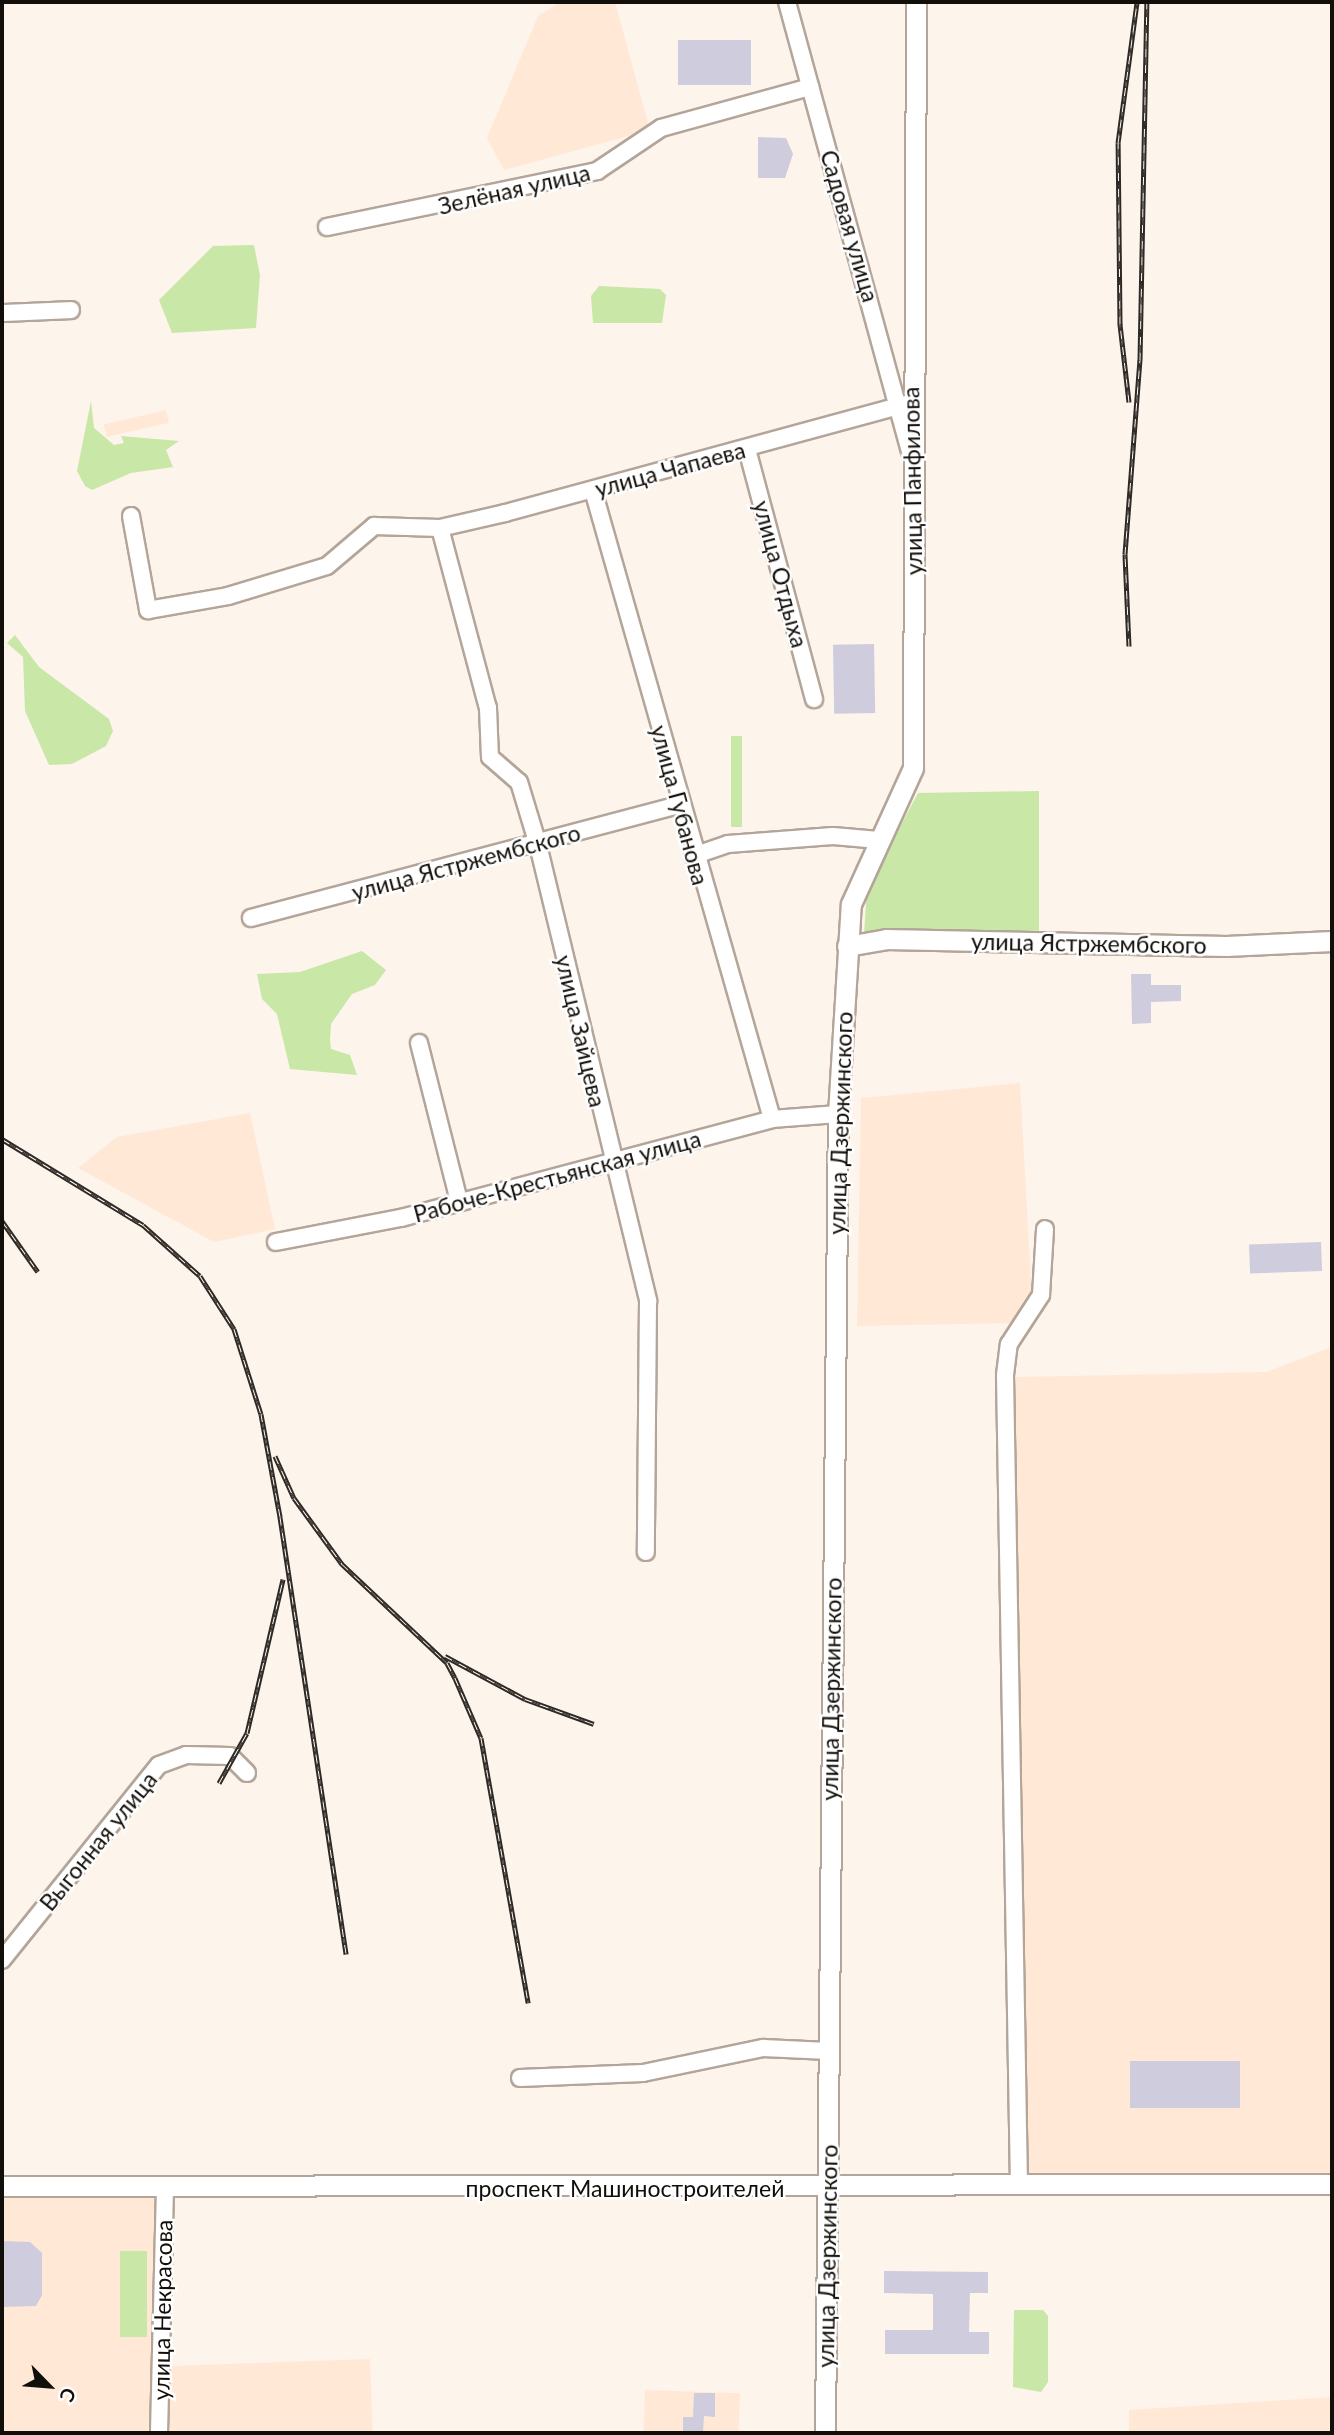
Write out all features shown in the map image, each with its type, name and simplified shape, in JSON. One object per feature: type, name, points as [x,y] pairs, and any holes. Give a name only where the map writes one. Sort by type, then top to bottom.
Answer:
[{"type":"main road","name":"улица Панфилова","points":[[846,946],[856,884],[913,768],[910,452],[904,405],[916,2]]},
{"type":"main road","name":"улица Ястржембского","points":[[846,946],[886,939],[1213,946],[1332,941]]},
{"type":"main road","name":"улица Дзержинского","points":[[825,2433],[838,1114],[846,946]]},
{"type":"main road","name":"проспект Машиностроителей","points":[[5,2188],[1332,2185]]},
{"type":"street","name":"Садовая улица","points":[[787,2],[904,405]]},
{"type":"street","name":"Зелёная улица","points":[[327,227],[597,171],[661,128],[810,87]]},
{"type":"street","points":[[2,313],[71,310]]},
{"type":"street","name":"улица Чапаева","points":[[131,516],[148,610],[228,596],[327,566],[374,526],[440,528],[593,490],[904,405]]},
{"type":"street","name":"улица Отдыха","points":[[747,449],[814,699]]},
{"type":"street","name":"улица Губанова","points":[[593,490],[681,804],[693,856],[772,1119]]},
{"type":"street","name":"улица Зайцева","points":[[440,528],[488,708],[490,757],[519,782],[538,845],[651,1324],[646,1552]]},
{"type":"street","name":"улица Ястржембского","points":[[251,918],[538,845],[681,804]]},
{"type":"street","points":[[693,856],[728,844],[833,836],[879,840]]},
{"type":"street","points":[[419,1043],[458,1201]]},
{"type":"street","name":"Рабоче-Крестьянская улица","points":[[276,1242],[612,1164],[772,1119],[838,1114]]},
{"type":"street","points":[[1019,2186],[1005,1375],[1009,1344],[1041,1295],[1045,1229]]},
{"type":"street","name":"Выгонная улица","points":[[2,1960],[159,1765],[186,1755],[230,1756],[247,1773]]},
{"type":"street","points":[[520,2078],[643,2073],[763,2048],[829,2051]]},
{"type":"street","name":"улица Некрасова","points":[[159,2433],[165,2186]]},
{"type":"shaded area","points":[[615,2],[650,130],[504,170],[487,138],[538,16],[558,3]]},
{"type":"shaded area","points":[[166,410],[169,423],[107,437],[104,424]]},
{"type":"shaded area","points":[[1020,1083],[1032,1300],[1015,1323],[857,1326],[861,1098]]},
{"type":"shaded area","points":[[250,1113],[275,1229],[214,1242],[78,1168],[117,1137]]},
{"type":"shaded area","points":[[1332,1347],[1332,2181],[1025,2182],[1012,1377],[1266,1372]]},
{"type":"shaded area","points":[[10,2192],[159,2193],[153,2433],[2,2433],[2,2198]]},
{"type":"shaded area","points":[[370,2359],[373,2433],[167,2433],[165,2366]]},
{"type":"shaded area","points":[[645,2390],[740,2393],[739,2433],[643,2433]]},
{"type":"shaded area","points":[[1332,2397],[1332,2433],[1129,2433],[1129,2410]]},
{"type":"green space","points":[[254,245],[260,275],[256,328],[172,333],[159,300],[213,246]]},
{"type":"green space","points":[[599,286],[660,289],[666,295],[662,323],[593,323],[591,296]]},
{"type":"green space","points":[[91,401],[94,428],[114,445],[124,443],[121,436],[179,441],[166,450],[173,467],[131,473],[92,490],[85,486],[77,471]]},
{"type":"green space","points":[[15,635],[39,667],[109,719],[113,731],[106,746],[72,764],[49,765],[25,711],[23,657],[7,643]]},
{"type":"green space","points":[[731,736],[742,736],[742,827],[731,827]]},
{"type":"green space","points":[[1039,791],[1039,942],[864,934],[867,889],[918,793]]},
{"type":"green space","points":[[362,951],[386,970],[375,985],[352,994],[331,1024],[330,1039],[331,1049],[350,1055],[357,1075],[290,1069],[277,1014],[262,999],[257,974],[300,972]]},
{"type":"green space","points":[[120,2251],[147,2251],[147,2337],[120,2337]]},
{"type":"green space","points":[[1014,2310],[1043,2310],[1048,2316],[1048,2382],[1041,2392],[1013,2387]]},
{"type":"building","points":[[678,40],[751,40],[751,85],[678,85]]},
{"type":"building","points":[[758,137],[786,138],[793,154],[785,178],[758,178]]},
{"type":"building","points":[[874,644],[875,713],[834,714],[833,645]]},
{"type":"building","points":[[1131,974],[1151,974],[1151,985],[1181,985],[1181,1001],[1151,1002],[1151,1023],[1132,1024]]},
{"type":"building","points":[[1321,1242],[1322,1271],[1250,1273],[1249,1245]]},
{"type":"building","points":[[1130,2061],[1240,2061],[1240,2108],[1130,2108]]},
{"type":"building","points":[[2,2241],[30,2242],[42,2253],[42,2295],[36,2306],[2,2307]]},
{"type":"building","points":[[884,2271],[988,2272],[988,2293],[970,2293],[969,2332],[989,2332],[989,2354],[885,2354],[885,2330],[933,2330],[933,2294],[884,2293]]},
{"type":"building","points":[[694,2393],[715,2393],[715,2417],[704,2416],[703,2433],[683,2433],[683,2417],[693,2417]]},
{"type":"railway","points":[[1129,402],[1120,324],[1118,143],[1137,2]]},
{"type":"railway","points":[[1129,646],[1125,554],[1140,360],[1147,2]]},
{"type":"railway","points":[[2,1139],[143,1225],[200,1276],[234,1329],[261,1414],[280,1517],[346,1954]]},
{"type":"railway","points":[[2,1221],[38,1272]]},
{"type":"railway","points":[[275,1456],[294,1498],[342,1564],[447,1663],[455,1678],[481,1738],[528,2003]]},
{"type":"railway","points":[[219,1783],[247,1733],[283,1579]]},
{"type":"railway","points":[[445,1656],[525,1699],[594,1724]]}]
